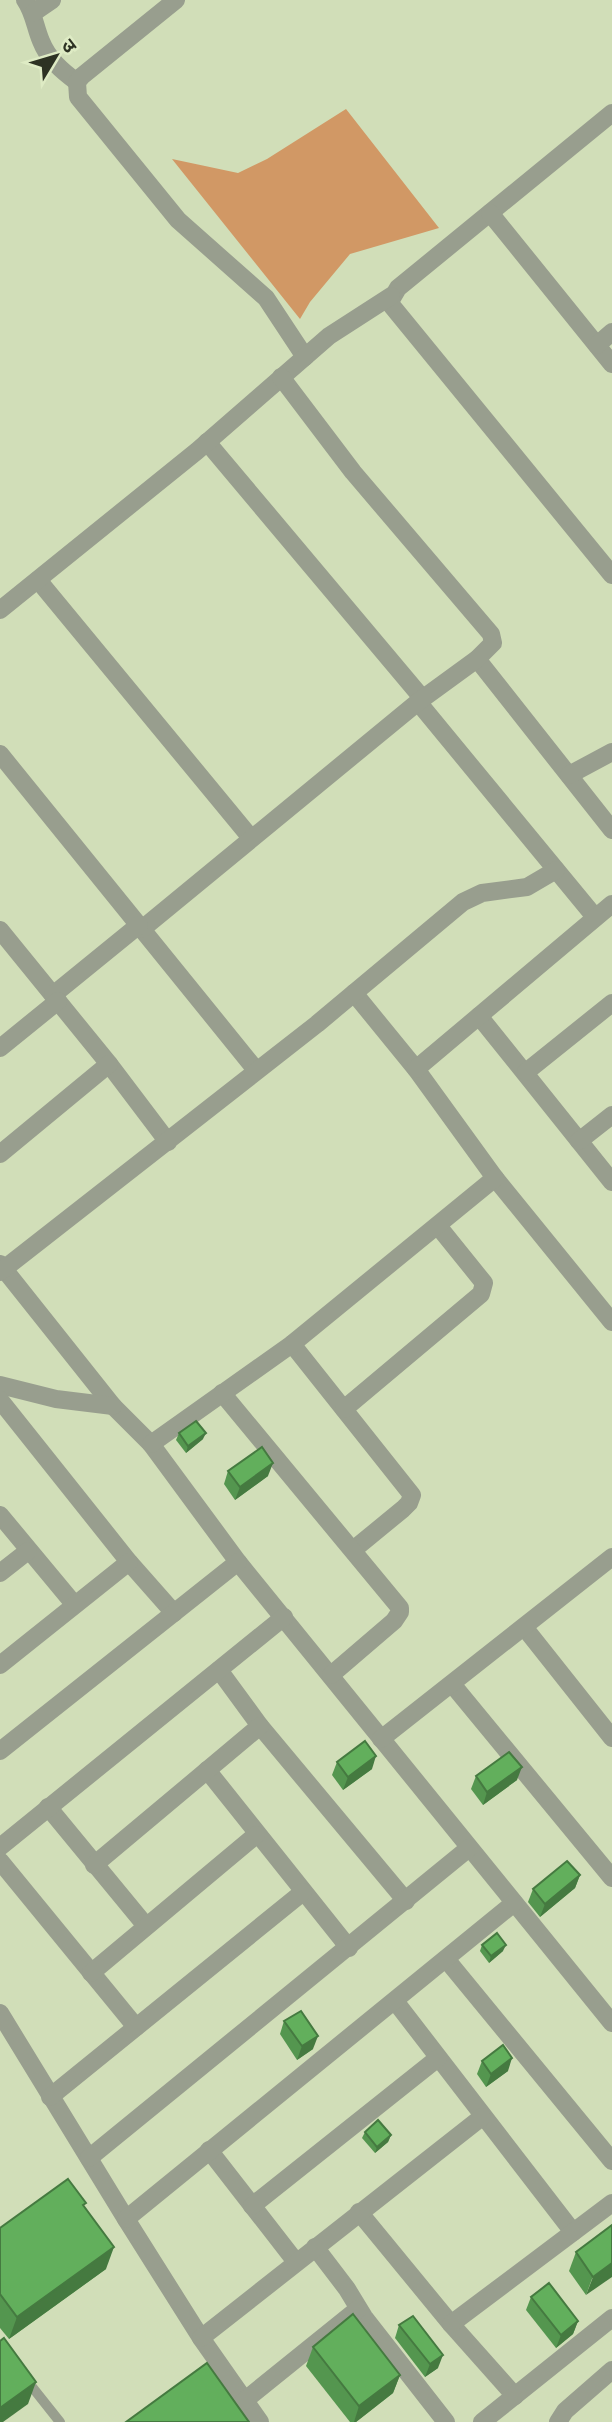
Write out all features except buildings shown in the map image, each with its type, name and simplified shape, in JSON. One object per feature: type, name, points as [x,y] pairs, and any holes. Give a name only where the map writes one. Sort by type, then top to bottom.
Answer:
[{"type":"street","points":[[52,0],[29,6],[44,49],[57,66],[77,82],[78,97],[84,106],[191,233],[266,298],[305,357]]},
{"type":"street","points":[[77,82],[93,66],[176,0]]},
{"type":"street","points":[[0,610],[207,442],[329,336],[391,296],[612,113]]},
{"type":"street","points":[[490,213],[612,364]]},
{"type":"street","points":[[391,296],[392,306],[612,575]]},
{"type":"street","points":[[597,345],[612,332]]},
{"type":"street","points":[[0,1048],[141,927],[477,659],[493,643],[491,634],[353,472],[281,377]]},
{"type":"street","points":[[207,442],[421,701],[595,918]]},
{"type":"street","points":[[38,580],[251,838]]},
{"type":"street","points":[[477,659],[612,830]]},
{"type":"street","points":[[569,775],[612,752]]},
{"type":"street","points":[[0,754],[256,1070]]},
{"type":"street","points":[[556,870],[527,887],[482,893],[463,902],[168,1142],[1,1268],[113,1406],[151,1444],[238,1562],[612,2023]]},
{"type":"street","points":[[416,1069],[612,904]]},
{"type":"street","points":[[0,930],[109,1064],[168,1142]]},
{"type":"street","points":[[354,993],[416,1069],[495,1178],[612,1322]]},
{"type":"street","points":[[526,1072],[612,1003]]},
{"type":"street","points":[[480,1016],[612,1182]]},
{"type":"street","points":[[0,1154],[109,1064]]},
{"type":"street","points":[[579,1141],[612,1115]]},
{"type":"street","points":[[151,1444],[292,1344],[495,1178]]},
{"type":"street","points":[[344,1409],[481,1294],[484,1283],[438,1226]]},
{"type":"street","points":[[292,1344],[412,1495],[403,1509],[353,1550]]},
{"type":"street","points":[[0,1385],[56,1399],[113,1406]]},
{"type":"street","points":[[222,1393],[397,1603],[400,1612],[394,1621],[331,1675]]},
{"type":"street","points":[[0,1400],[129,1562],[174,1613]]},
{"type":"street","points":[[0,1515],[74,1604]]},
{"type":"street","points":[[0,1573],[28,1551]]},
{"type":"street","points":[[381,1739],[612,1557]]},
{"type":"street","points":[[0,1665],[129,1562]]},
{"type":"street","points":[[0,1751],[238,1562]]},
{"type":"street","points":[[0,1847],[284,1617]]},
{"type":"street","points":[[524,1627],[612,1738]]},
{"type":"street","points":[[219,1670],[260,1726],[406,1901]]},
{"type":"street","points":[[452,1684],[612,1878]]},
{"type":"street","points":[[94,1865],[260,1726]]},
{"type":"street","points":[[207,1770],[256,1835],[349,1948]]},
{"type":"street","points":[[48,1807],[146,1926]]},
{"type":"street","points":[[91,1973],[256,1835]]},
{"type":"street","points":[[89,2158],[470,1849]]},
{"type":"street","points":[[0,1861],[136,2027]]},
{"type":"street","points":[[50,2097],[303,1892]]},
{"type":"street","points":[[126,2219],[514,1903]]},
{"type":"street","points":[[446,1959],[612,2161]]},
{"type":"street","points":[[395,2001],[573,2232]]},
{"type":"street","points":[[0,2013],[201,2338],[260,2422]]},
{"type":"street","points":[[253,2206],[438,2058]]},
{"type":"street","points":[[201,2338],[482,2117]]},
{"type":"street","points":[[209,2150],[296,2262]]},
{"type":"street","points":[[451,2324],[612,2203]]},
{"type":"street","points":[[359,2212],[451,2324],[515,2396]]},
{"type":"street","points":[[315,2247],[347,2289],[358,2309],[446,2422]]},
{"type":"street","points":[[244,2401],[358,2309]]},
{"type":"street","points":[[482,2422],[612,2318]]},
{"type":"street","points":[[558,2422],[565,2411],[612,2370]]},
{"type":"lane","points":[[17,2368],[60,2422]]},
{"type":"shaded area","points":[[346,109],[439,228],[350,254],[310,302],[300,319],[172,159],[238,173],[267,159]]}]
